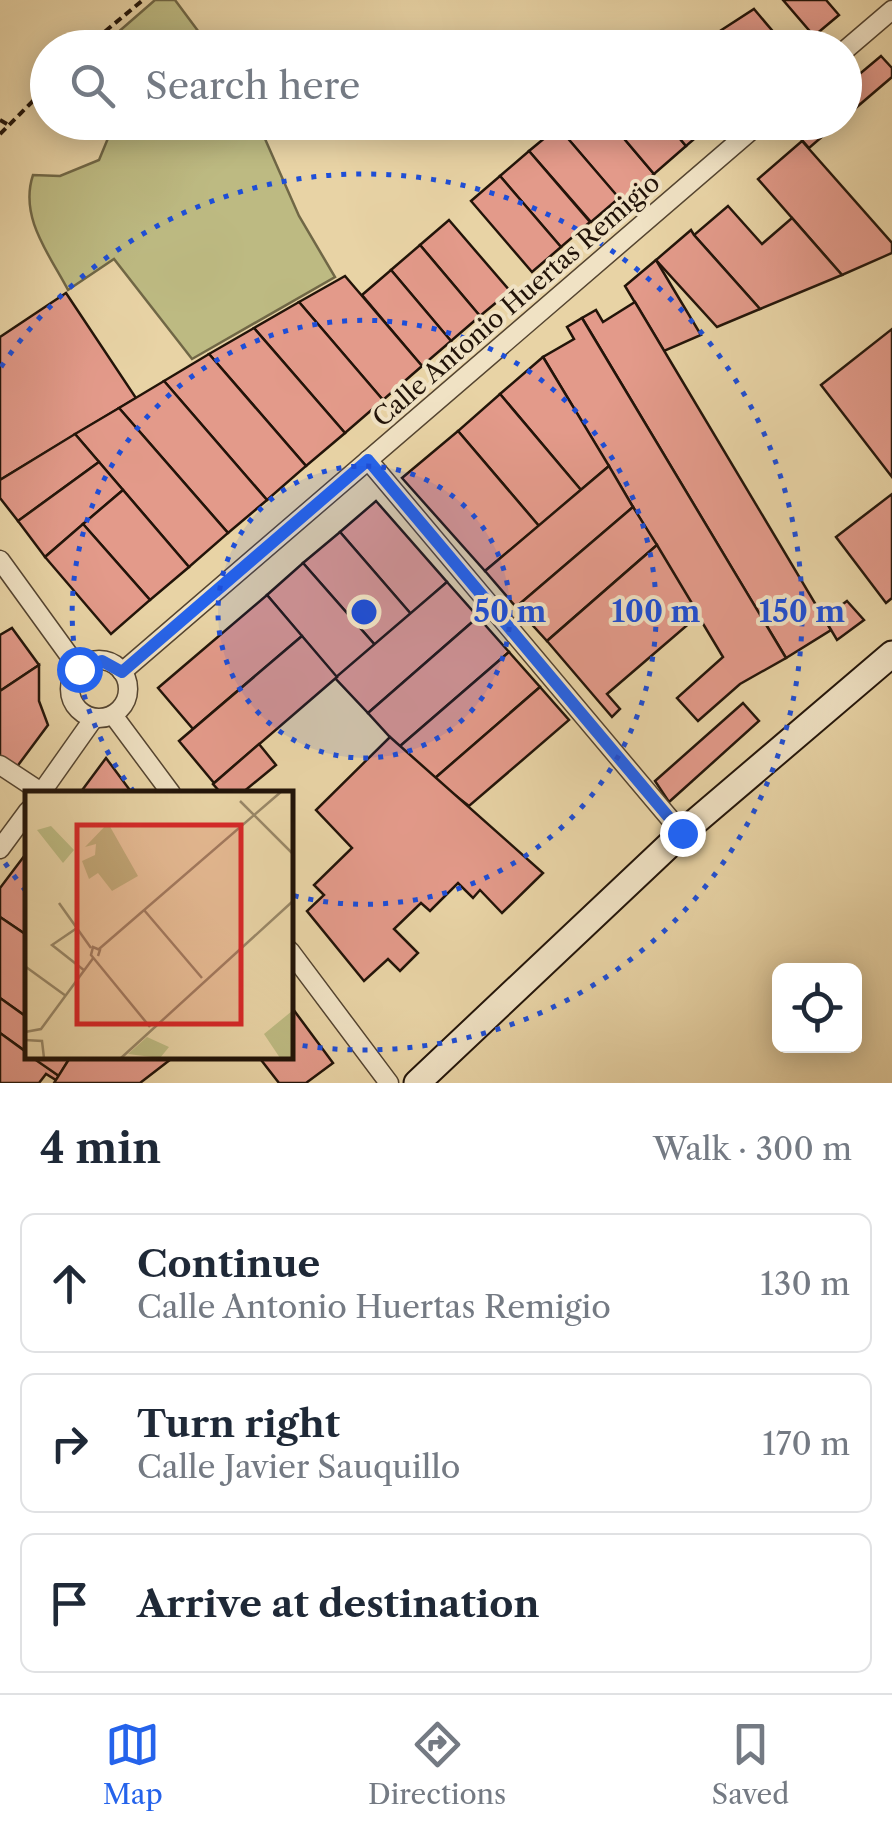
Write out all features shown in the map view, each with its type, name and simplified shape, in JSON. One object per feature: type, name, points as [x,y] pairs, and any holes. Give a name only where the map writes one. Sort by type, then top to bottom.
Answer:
[{"type":"street","points":[[862,35],[892,10]]},
{"type":"street","name":"Calle Antonio Huertas Remigio","points":[[122,672],[740,140]]},
{"type":"street","points":[[368,460],[682,833]]},
{"type":"street","points":[[1,562],[79,669]]},
{"type":"street","points":[[417,1083],[682,833],[892,654]]},
{"type":"street","points":[[102,661],[122,672],[127,698],[114,714],[94,718],[82,712],[71,696],[79,669],[102,661]]},
{"type":"street","points":[[114,714],[171,791]]},
{"type":"street","points":[[42,791],[94,718]]},
{"type":"street","points":[[0,765],[38,791]]},
{"type":"street","points":[[0,849],[25,815]]},
{"type":"street","points":[[292,954],[388,1083]]},
{"type":"path","points":[[107,30],[143,0]]},
{"type":"path","points":[[0,134],[30,104]]},
{"type":"path","points":[[0,120],[9,125]]},
{"type":"shaded area","points":[[155,0],[175,0],[197,30],[121,30]]},
{"type":"shaded area","points":[[107,140],[265,140],[299,216],[335,277],[192,359],[114,259],[68,290],[38,235],[30,206],[33,175],[60,176],[99,160]]},
{"type":"building","points":[[783,0],[826,0],[839,15],[821,30],[809,30]]},
{"type":"building","points":[[754,9],[772,30],[721,30]]},
{"type":"building","points":[[881,56],[892,68],[892,77],[862,103],[862,72]]},
{"type":"building","points":[[542,140],[569,140],[619,198],[591,222],[529,151]]},
{"type":"building","points":[[569,140],[625,140],[654,174],[622,202]]},
{"type":"building","points":[[625,140],[681,140],[686,146],[654,174]]},
{"type":"building","points":[[802,140],[818,140],[809,148]]},
{"type":"building","points":[[802,141],[892,243],[892,253],[842,275],[758,179]]},
{"type":"building","points":[[529,151],[590,222],[561,247],[500,176]]},
{"type":"building","points":[[500,176],[561,247],[532,272],[471,201]]},
{"type":"building","points":[[728,206],[762,244],[792,218],[842,275],[760,309],[694,235]]},
{"type":"building","points":[[449,220],[510,291],[480,316],[420,245]]},
{"type":"building","points":[[691,230],[760,309],[717,327],[656,260]]},
{"type":"building","points":[[420,245],[480,316],[451,341],[391,270]]},
{"type":"building","points":[[656,260],[701,335],[664,351],[625,286]]},
{"type":"building","points":[[391,270],[451,341],[422,366],[362,295]]},
{"type":"building","points":[[345,276],[422,366],[383,400],[299,302]]},
{"type":"building","points":[[66,293],[136,398],[0,480],[0,337]]},
{"type":"building","points":[[299,302],[383,400],[345,433],[254,328]]},
{"type":"building","points":[[635,302],[831,630],[786,658],[582,318],[596,310],[603,322]]},
{"type":"building","points":[[582,318],[786,658],[740,684],[698,721],[677,698],[723,657],[543,357],[574,339],[567,327]]},
{"type":"building","points":[[254,328],[345,433],[306,466],[209,354]]},
{"type":"building","points":[[892,329],[892,477],[821,385]]},
{"type":"building","points":[[209,354],[306,466],[267,500],[164,381]]},
{"type":"building","points":[[543,357],[609,466],[581,490],[500,394]]},
{"type":"building","points":[[164,381],[267,500],[228,533],[119,408]]},
{"type":"building","points":[[500,394],[581,490],[539,526],[458,431]]},
{"type":"building","points":[[119,408],[228,533],[189,567],[75,434]]},
{"type":"building","points":[[458,431],[539,526],[485,571],[402,478]]},
{"type":"building","points":[[75,434],[99,462],[18,521],[0,498],[0,480]]},
{"type":"building","points":[[99,462],[123,490],[45,557],[18,521]]},
{"type":"building","points":[[609,466],[633,507],[516,607],[485,571]]},
{"type":"building","points":[[123,490],[189,567],[150,600],[83,524]]},
{"type":"building","points":[[892,494],[892,598],[886,603],[836,537]]},
{"type":"building","points":[[376,501],[447,582],[411,614],[340,532]]},
{"type":"building","points":[[633,507],[657,545],[547,641],[516,607]]},
{"type":"building","points":[[83,524],[150,600],[111,634],[45,557]]},
{"type":"building","points":[[340,532],[411,614],[375,645],[303,563]]},
{"type":"building","points":[[657,545],[699,615],[607,694],[620,709],[612,717],[547,641]]},
{"type":"building","points":[[303,563],[375,645],[337,678],[267,595]]},
{"type":"building","points":[[447,582],[478,617],[368,713],[335,678]]},
{"type":"building","points":[[267,595],[302,636],[193,729],[158,688]]},
{"type":"building","points":[[847,601],[864,620],[837,640],[824,618]]},
{"type":"building","points":[[478,617],[509,652],[399,747],[368,713]]},
{"type":"building","points":[[12,628],[39,665],[0,691],[0,635]]},
{"type":"building","points":[[302,636],[337,677],[214,783],[179,741]]},
{"type":"building","points":[[509,652],[540,687],[434,779],[399,747]]},
{"type":"building","points":[[39,665],[39,701],[48,725],[16,768],[0,756],[0,691]]},
{"type":"building","points":[[540,687],[569,720],[469,806],[434,779]]},
{"type":"building","points":[[743,703],[759,721],[669,802],[655,781]]},
{"type":"building","points":[[390,737],[543,873],[502,913],[480,890],[473,898],[458,883],[430,911],[421,903],[394,929],[418,953],[400,971],[388,959],[364,981],[307,911],[324,895],[314,885],[352,848],[316,810]]},
{"type":"building","points":[[259,744],[276,765],[244,791],[219,791],[213,784]]},
{"type":"building","points":[[106,758],[131,791],[81,791]]},
{"type":"building","points":[[25,855],[25,934],[0,917],[0,888]]},
{"type":"building","points":[[0,917],[25,934],[25,1016],[0,998]]},
{"type":"building","points":[[0,998],[25,1016],[25,1051],[0,1033]]},
{"type":"building","points":[[292,1008],[333,1063],[306,1083],[279,1083],[260,1058],[292,1058]]},
{"type":"building","points":[[0,1033],[25,1051],[25,1058],[34,1058],[59,1076],[56,1080],[46,1074],[39,1083],[0,1083]]},
{"type":"building","points":[[33,1058],[70,1058],[59,1076]]},
{"type":"building","points":[[70,1058],[172,1058],[140,1083],[54,1083]]},
{"type":"route","points":[[79,669],[102,661],[122,672],[368,460],[682,833]]}]
